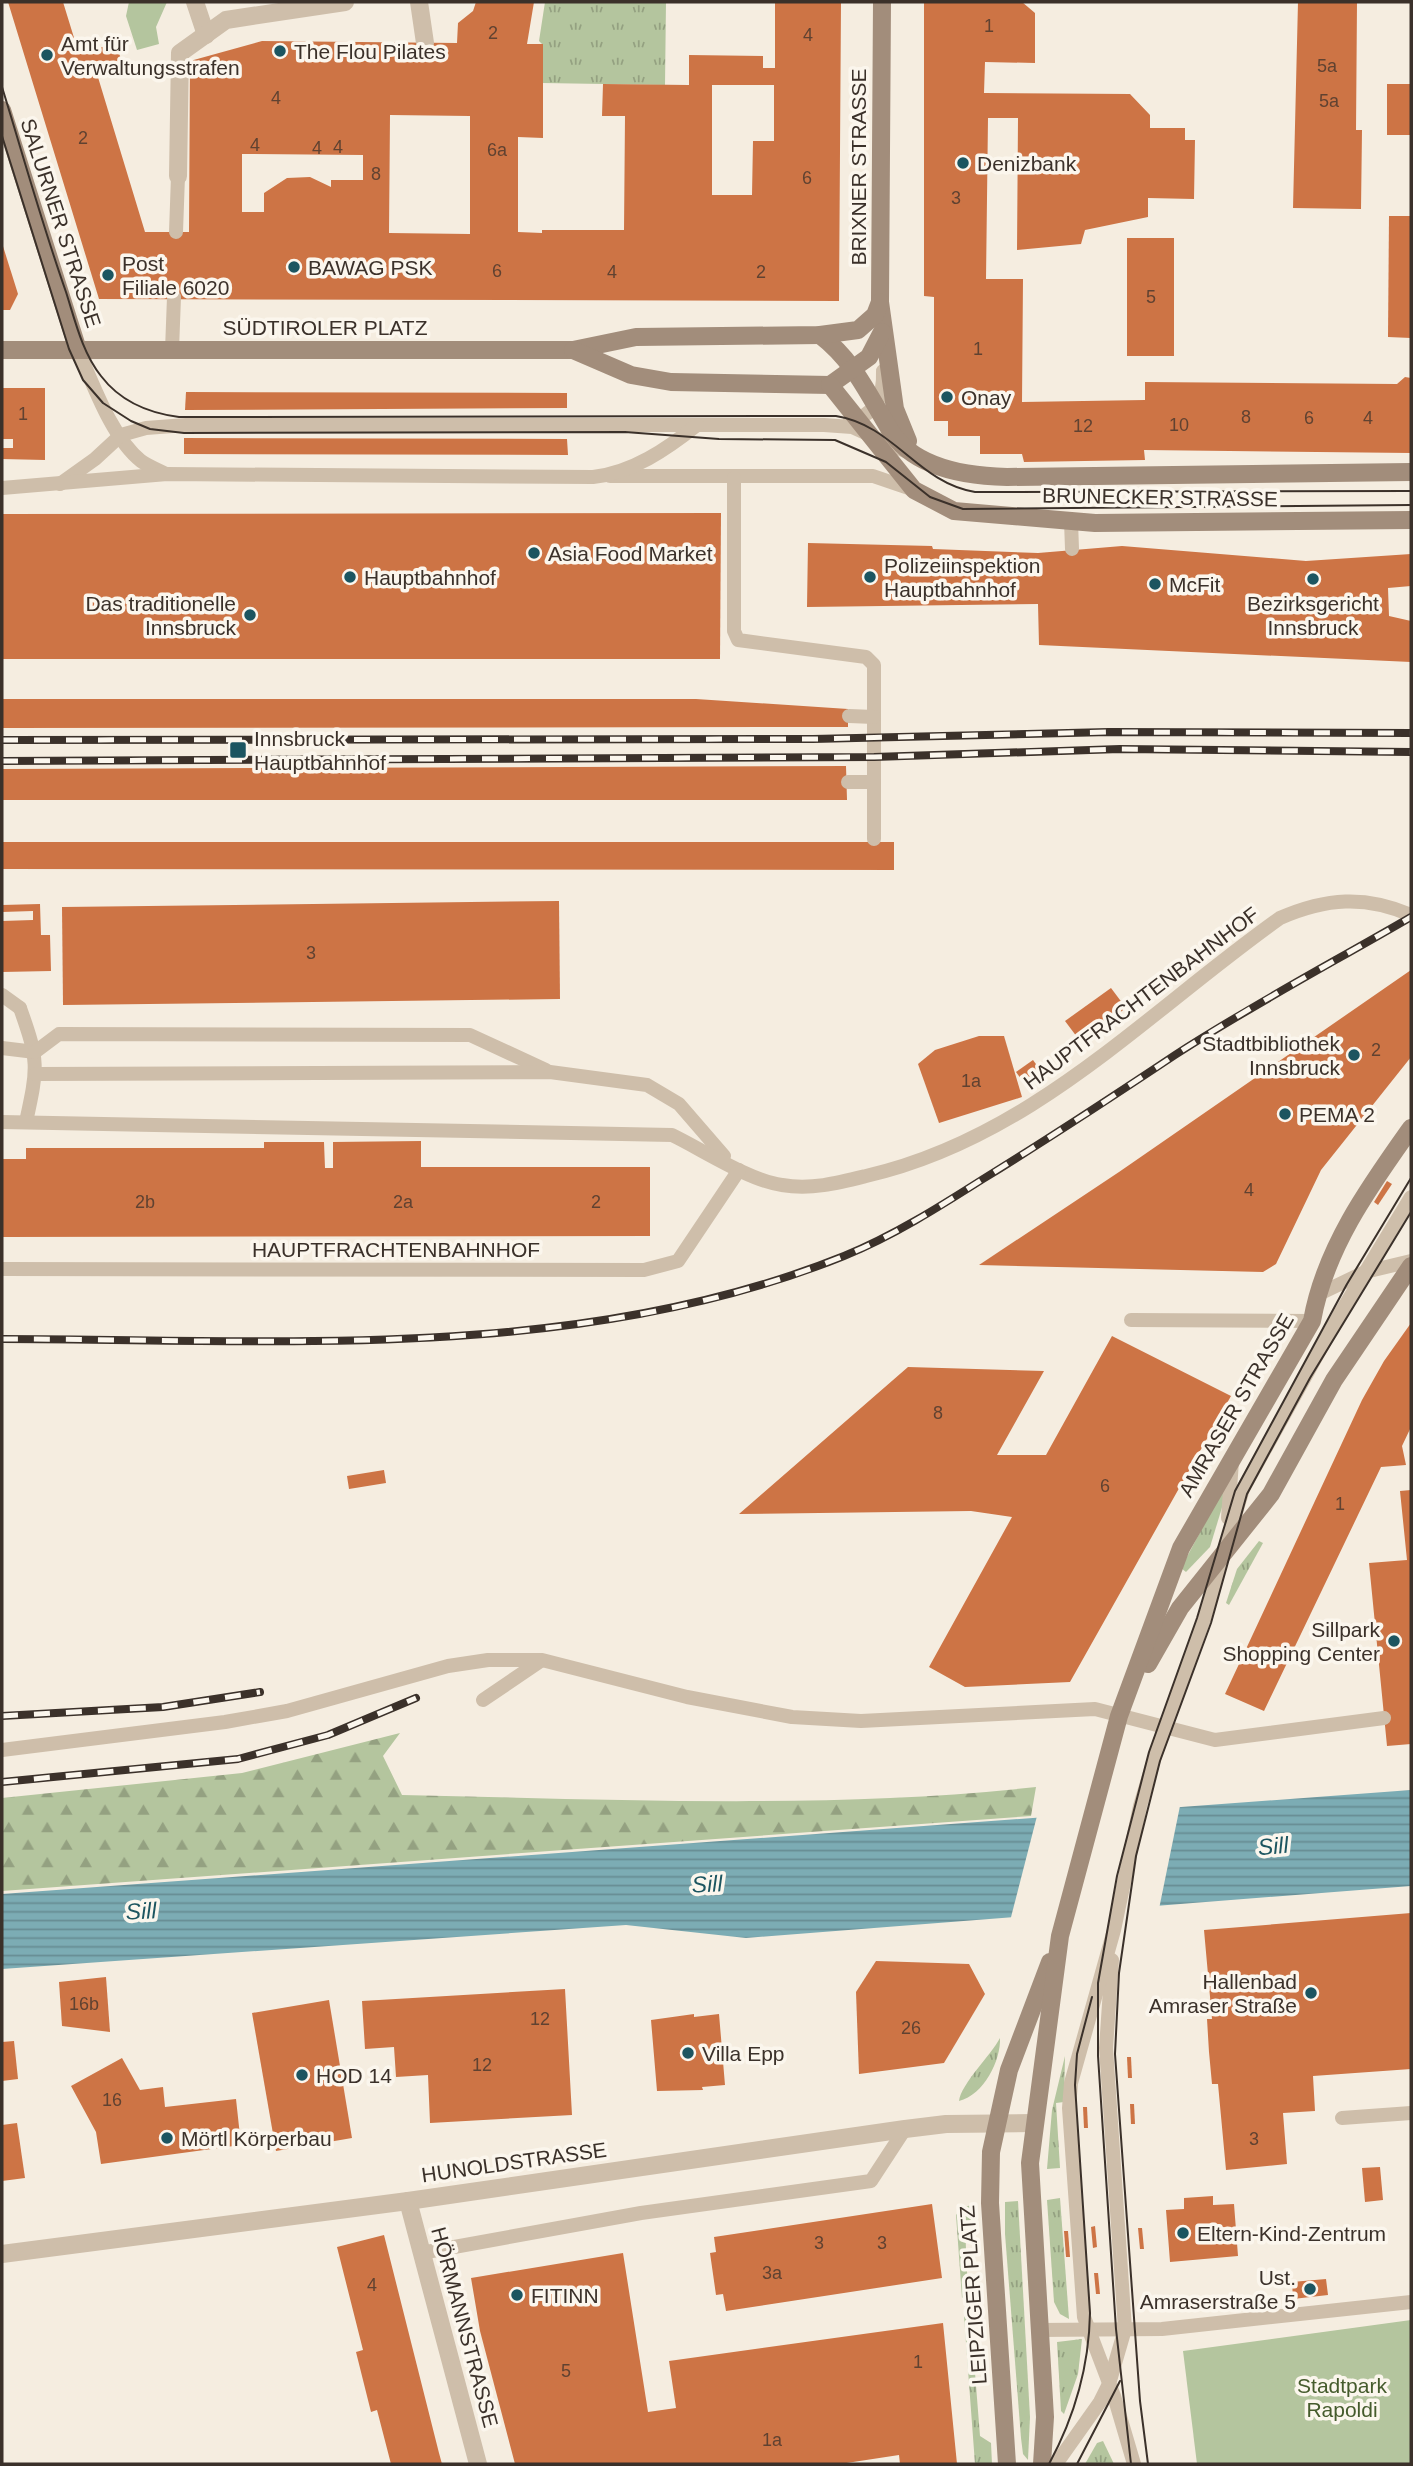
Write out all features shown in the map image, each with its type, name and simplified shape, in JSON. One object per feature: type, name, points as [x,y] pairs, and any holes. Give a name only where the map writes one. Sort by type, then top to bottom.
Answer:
[{"type":"street","points":[[195,2],[206,35]]},
{"type":"street","points":[[178,176],[180,53],[226,20],[345,2]]},
{"type":"street","points":[[419,2],[425,43]]},
{"type":"street","name":"BRIXNER STRASSE","points":[[882,2],[882,332]]},
{"type":"street","name":"SALURNER STRASSE","points":[[2,110],[78,351]]},
{"type":"street","name":"SÜDTIROLER PLATZ","points":[[2,350],[573,350],[636,337],[820,335],[858,330],[875,315],[880,302]]},
{"type":"street","points":[[882,332],[876,348],[855,370],[830,385],[914,490]]},
{"type":"street","points":[[882,332],[895,409],[910,443],[924,460]]},
{"type":"street","points":[[820,335],[840,350],[855,370],[891,432],[924,460]]},
{"type":"street","name":"SÜDTIROLER PLATZ","points":[[573,350],[631,375],[671,382],[830,385]]},
{"type":"street","name":"BRUNECKER STRASSE","points":[[924,460],[965,474],[994,477],[1411,472]]},
{"type":"street","name":"BRUNECKER STRASSE","points":[[914,490],[954,511],[1071,521],[1411,520]]},
{"type":"street","name":"AMRASER STRASSE","points":[[1033,2123],[1060,1936],[1092,1810],[1119,1716],[1181,1548],[1312,1321],[1317,1295],[1348,1222],[1411,1128]]},
{"type":"street","name":"AMRASER STRASSE","points":[[1119,1716],[1180,1608],[1271,1494],[1327,1391],[1411,1263]]},
{"type":"street","name":"AMRASER STRASSE","points":[[995,2123],[1021,2033],[1060,1936]]},
{"type":"street","name":"LEIPZIGER PLATZ","points":[[995,2123],[989,2197],[1007,2464]]},
{"type":"street","points":[[1033,2123],[1030,2179],[1048,2464]]},
{"type":"street","name":"HUNOLDSTRASSE","points":[[2,2254],[408,2201],[905,2129],[1033,2123]]},
{"type":"street","name":"HÖRMANNSTRASSE","points":[[408,2201],[478,2464]]},
{"type":"street","points":[[1042,2464],[1045,2436]]},
{"type":"lane","points":[[176,232],[178,176]]},
{"type":"lane","points":[[172,351],[174,298]]},
{"type":"lane","points":[[864,426],[884,386],[882,332]]},
{"type":"lane","points":[[78,351],[107,414],[121,435],[141,461],[167,474]]},
{"type":"lane","points":[[60,484],[95,459],[121,435],[146,428],[186,425],[864,426],[924,460]]},
{"type":"lane","points":[[605,476],[634,466],[673,444],[697,425]]},
{"type":"lane","points":[[824,425],[883,453]]},
{"type":"lane","points":[[2,488],[167,474],[734,478],[873,476],[914,490]]},
{"type":"lane","points":[[734,478],[734,631],[737,640],[872,660],[874,839]]},
{"type":"lane","points":[[1071,521],[1072,549]]},
{"type":"lane","points":[[849,716],[874,717]]},
{"type":"lane","points":[[848,782],[874,782]]},
{"type":"lane","name":"HAUPTFRACHTENBAHNHOF","points":[[2,1122],[672,1135],[779,1185],[816,1186],[876,1174],[924,1159],[984,1134],[1042,1100],[1112,1050],[1280,918],[1308,905],[1339,900],[1364,900],[1389,905],[1411,915]]},
{"type":"lane","points":[[2,995],[20,1008],[36,1052],[36,1074],[26,1122]]},
{"type":"lane","points":[[2,1006],[20,1008]]},
{"type":"lane","points":[[2,1048],[36,1052],[59,1034],[470,1035],[550,1072]]},
{"type":"lane","name":"HAUPTFRACHTENBAHNHOF","points":[[36,1074],[550,1072],[647,1085],[679,1104],[734,1166]]},
{"type":"lane","name":"HAUPTFRACHTENBAHNHOF","points":[[2,1269],[644,1270],[678,1261],[734,1166]]},
{"type":"lane","points":[[1134,2464],[1084,2317],[1074,2191],[1071,2083],[1114,1930],[1140,1806],[1164,1727],[1204,1619],[1252,1470],[1411,1197]]},
{"type":"lane","points":[[1317,1295],[1365,1272],[1411,1263]]},
{"type":"lane","points":[[1131,1320],[1312,1321]]},
{"type":"lane","points":[[1225,1550],[1232,1457]]},
{"type":"lane","points":[[483,1700],[542,1660]]},
{"type":"lane","points":[[2,1750],[225,1722],[287,1711],[448,1666],[475,1661],[542,1660],[687,1697],[792,1717],[860,1721],[1096,1709],[1214,1740],[1384,1718]]},
{"type":"lane","points":[[1056,2464],[1100,2402],[1109,2384],[1125,2329],[1106,2048],[1114,1930]]},
{"type":"lane","points":[[1342,2118],[1411,2113]]},
{"type":"lane","points":[[421,2253],[641,2213],[871,2181],[905,2129]]},
{"type":"lane","points":[[1039,2330],[1183,2328],[1411,2302]]},
{"type":"green space","points":[[129,2],[167,2],[156,27],[159,44],[137,50],[126,16]]},
{"type":"green space","points":[[545,2],[666,2],[665,85],[542,83],[543,45],[539,41]]},
{"type":"green space","points":[[1223,1489],[1227,1491],[1210,1547],[1186,1572],[1181,1568]]},
{"type":"green space","points":[[1259,1541],[1263,1543],[1229,1605],[1226,1603],[1237,1569]]},
{"type":"green space","points":[[400,1733],[383,1756],[402,1795],[799,1801],[878,1799],[1036,1787],[1031,1816],[2,1891],[2,1798],[242,1773]]},
{"type":"green space","points":[[1000,2038],[998,2056],[989,2076],[976,2092],[959,2101],[970,2078]]},
{"type":"green space","points":[[1065,2056],[1064,2102],[1056,2103],[1060,2168],[1047,2169],[1052,2110]]},
{"type":"green space","points":[[1060,2198],[1069,2319],[1060,2314],[1054,2302],[1047,2200]]},
{"type":"green space","points":[[1018,2201],[1030,2417],[1028,2460],[1023,2454],[1021,2438],[1005,2234],[1005,2202]]},
{"type":"green space","points":[[975,2204],[975,2215],[965,2227],[968,2293],[962,2298],[956,2215],[961,2208]]},
{"type":"green space","points":[[964,2316],[971,2322],[980,2436],[991,2443],[992,2464],[975,2464]]},
{"type":"green space","name":"Stadtpark Rapoldi","points":[[1411,2320],[1411,2464],[1197,2464],[1183,2351]]},
{"type":"green space","points":[[1082,2339],[1078,2374],[1064,2414],[1061,2411],[1057,2342]]},
{"type":"green space","points":[[1103,2441],[1114,2464],[1085,2464],[1097,2443]]},
{"type":"water","name":"Sill","points":[[1411,1790],[1411,1886],[746,1938],[626,1925],[2,1969],[2,1894]]},
{"type":"pier","points":[[1180,1806],[1159,1909],[1010,1921],[1037,1816]]},
{"type":"building","points":[[8,2],[63,2],[79,54],[116,43],[123,66],[97,74],[145,232],[189,232],[190,61],[262,41],[457,43],[458,23],[473,11],[476,2],[534,2],[527,44],[543,44],[543,138],[518,137],[518,232],[542,233],[542,230],[624,230],[625,116],[602,116],[603,84],[689,85],[689,55],[763,56],[763,68],[775,68],[775,2],[841,2],[839,301],[99,299]],"holes":[[[712,85],[774,85],[774,141],[753,141],[752,195],[712,195]],[[390,115],[470,116],[470,234],[389,233]],[[242,154],[363,155],[363,180],[331,180],[331,187],[310,177],[287,178],[264,193],[264,212],[242,212]]]},
{"type":"building","points":[[924,2],[1022,2],[1035,13],[1035,63],[985,62],[984,93],[1130,94],[1150,115],[1150,128],[1185,128],[1185,140],[1195,140],[1194,199],[1148,198],[1148,217],[1085,230],[1081,244],[1017,250],[1018,118],[988,118],[986,279],[1023,279],[1022,402],[1145,400],[1145,382],[1397,384],[1405,377],[1411,378],[1411,453],[1144,450],[1145,460],[1024,462],[1022,454],[980,454],[980,436],[948,436],[948,421],[934,421],[934,297],[924,296]]},
{"type":"building","points":[[1298,2],[1357,2],[1356,130],[1362,130],[1361,209],[1293,208]]},
{"type":"building","points":[[1387,84],[1411,84],[1411,135],[1387,135]]},
{"type":"building","points":[[1389,216],[1411,216],[1411,338],[1388,337]]},
{"type":"building","points":[[1127,238],[1174,238],[1174,356],[1127,356]]},
{"type":"building","points":[[2,243],[18,294],[10,310],[2,310]]},
{"type":"building","points":[[2,388],[45,388],[45,460],[2,459],[2,448],[13,448],[13,439],[2,439]]},
{"type":"building","points":[[186,392],[567,393],[567,408],[185,410]]},
{"type":"building","points":[[184,438],[567,439],[568,455],[184,454]]},
{"type":"building","points":[[721,513],[720,659],[2,659],[2,514]]},
{"type":"building","points":[[808,543],[932,546],[933,549],[1038,553],[1122,546],[1306,561],[1411,554],[1411,586],[1388,588],[1389,616],[1411,621],[1411,662],[1039,645],[1038,604],[807,607]]},
{"type":"building","points":[[2,699],[696,699],[848,709],[848,727],[2,728]]},
{"type":"building","points":[[846,766],[847,800],[2,800],[2,769]]},
{"type":"building","points":[[2,842],[894,842],[894,870],[2,869]]},
{"type":"building","points":[[559,901],[560,999],[63,1005],[62,907]]},
{"type":"building","points":[[40,904],[41,935],[50,935],[51,971],[2,972],[2,921],[33,920],[33,911],[2,912],[2,905]]},
{"type":"building","name":"PEMA 2","points":[[1411,970],[1411,1057],[1321,1170],[1276,1264],[1263,1272],[979,1265],[1119,1172]]},
{"type":"building","points":[[1111,988],[1126,1008],[1080,1041],[1065,1021]]},
{"type":"building","points":[[979,1036],[1004,1036],[1022,1097],[939,1123],[918,1064],[935,1050]]},
{"type":"building","points":[[1033,1060],[1041,1071],[1024,1083],[1016,1072]]},
{"type":"building","points":[[421,1141],[421,1167],[650,1167],[650,1236],[2,1237],[2,1159],[26,1159],[26,1148],[264,1148],[264,1142],[324,1142],[325,1168],[333,1168],[333,1142]]},
{"type":"building","points":[[1387,1181],[1392,1184],[1378,1205],[1374,1202]]},
{"type":"building","points":[[1411,1323],[1411,1427],[1402,1446],[1406,1465],[1381,1467],[1264,1711],[1225,1694],[1362,1400],[1384,1361]]},
{"type":"building","points":[[1112,1336],[1231,1396],[1070,1682],[965,1687],[929,1667],[1012,1517],[971,1511],[739,1514],[908,1367],[1044,1371],[997,1455],[1046,1455]]},
{"type":"building","points":[[384,1470],[386,1483],[349,1489],[347,1476]]},
{"type":"building","name":"Sillpark Shopping Center","points":[[1411,1490],[1411,1744],[1387,1746],[1369,1563],[1407,1560],[1400,1491]]},
{"type":"building","name":"Hallenbad Amraser Straße","points":[[1411,1913],[1411,2069],[1313,2076],[1315,2111],[1283,2113],[1287,2164],[1226,2170],[1218,2084],[1212,2084],[1209,2052],[1207,2019],[1212,2019],[1204,1930]]},
{"type":"building","points":[[876,1961],[969,1964],[985,1994],[944,2063],[859,2074],[856,1992]]},
{"type":"building","points":[[106,1977],[110,2032],[62,2026],[59,1982]]},
{"type":"building","points":[[565,1989],[572,2115],[430,2123],[428,2075],[396,2077],[394,2047],[365,2049],[362,2001]]},
{"type":"building","name":"HOD 14","points":[[329,2000],[352,2138],[276,2151],[252,2013]]},
{"type":"building","name":"Villa Epp","points":[[694,2014],[694,2017],[719,2014],[725,2085],[702,2087],[703,2090],[657,2091],[651,2020]]},
{"type":"building","points":[[14,2041],[18,2079],[2,2081],[2,2042]]},
{"type":"building","points":[[1127,2057],[1131,2057],[1132,2078],[1128,2078]]},
{"type":"building","points":[[122,2058],[140,2090],[163,2087],[165,2107],[236,2099],[241,2145],[101,2164],[96,2132],[71,2086]]},
{"type":"building","points":[[1130,2104],[1134,2104],[1135,2124],[1131,2124]]},
{"type":"building","points":[[1083,2107],[1087,2107],[1088,2128],[1084,2128]]},
{"type":"building","points":[[17,2123],[25,2178],[2,2181],[2,2125]]},
{"type":"building","points":[[1380,2167],[1383,2200],[1365,2202],[1362,2168]]},
{"type":"building","points":[[1213,2196],[1213,2205],[1234,2204],[1238,2256],[1170,2262],[1166,2210],[1184,2209],[1184,2198]]},
{"type":"building","points":[[932,2204],[942,2278],[726,2311],[723,2294],[716,2295],[710,2253],[716,2252],[714,2237]]},
{"type":"building","points":[[1095,2226],[1097,2247],[1093,2248],[1091,2227]]},
{"type":"building","points":[[1138,2228],[1142,2228],[1144,2249],[1140,2249]]},
{"type":"building","points":[[1064,2231],[1068,2231],[1070,2257],[1066,2257]]},
{"type":"building","points":[[384,2235],[442,2464],[391,2464],[377,2410],[371,2412],[356,2352],[363,2350],[337,2247]]},
{"type":"building","points":[[623,2253],[648,2412],[676,2408],[669,2361],[943,2323],[957,2464],[900,2464],[899,2455],[840,2464],[515,2464],[480,2331],[471,2278]]},
{"type":"building","points":[[1094,2273],[1098,2273],[1100,2294],[1096,2294]]},
{"type":"building","name":"Ust. Amraserstraße 5","points":[[1326,2279],[1328,2295],[1293,2299],[1292,2282]]},
{"type":"tram line","points":[[2,87],[49,241],[89,357],[101,376],[117,392],[126,399],[156,412],[179,417],[836,416],[856,421],[874,430],[937,478],[955,487],[975,492],[1411,491]]},
{"type":"tram line","points":[[2,136],[69,349],[83,380],[103,403],[131,421],[150,429],[184,433],[625,432],[719,439],[835,440],[886,462],[930,497],[963,509],[1411,505]]},
{"type":"tram line","points":[[1131,2464],[1116,2329],[1098,2056],[1098,1983],[1117,1876],[1149,1752],[1197,1618],[1235,1491],[1347,1284],[1411,1178]]},
{"type":"tram line","points":[[1148,2464],[1140,2401],[1115,2054],[1119,1973],[1136,1856],[1160,1761],[1211,1623],[1247,1494],[1310,1378],[1411,1212]]},
{"type":"tram line","points":[[1049,2464],[1079,2391],[1089,2333],[1090,2313],[1075,2085],[1077,2054],[1092,1997]]},
{"type":"tram line","points":[[1077,2464],[1120,2381]]},
{"type":"railway","points":[[2,740],[813,739],[1109,732],[1411,733]]},
{"type":"railway","points":[[2,761],[874,757],[1120,749],[1411,752]]},
{"type":"railway","points":[[2,1339],[321,1341],[428,1338],[535,1329],[640,1314],[743,1290],[844,1256],[915,1220],[1032,1149],[1204,1037],[1411,917]]},
{"type":"railway","points":[[2,1716],[163,1707],[260,1692]]},
{"type":"railway","points":[[2,1782],[238,1759],[328,1735],[416,1698]]},
{"type":"place","name":"The Flou Pilates","points":[[280,51]]},
{"type":"place","name":"Amt für Verwaltungsstrafen","points":[[47,55]]},
{"type":"place","name":"Denizbank","points":[[963,163]]},
{"type":"place","name":"BAWAG PSK","points":[[294,267]]},
{"type":"place","name":"Post Filiale 6020","points":[[108,275]]},
{"type":"place","name":"Onay","points":[[947,397]]},
{"type":"place","name":"Asia Food Market","points":[[534,553]]},
{"type":"place","name":"Hauptbahnhof","points":[[350,577]]},
{"type":"place","name":"Polizeiinspektion Hauptbahnhof","points":[[870,577]]},
{"type":"place","name":"Bezirksgericht Innsbruck","points":[[1313,579]]},
{"type":"place","name":"McFit","points":[[1155,584]]},
{"type":"place","name":"Das traditionelle Innsbruck","points":[[250,615]]},
{"type":"place","name":"Innsbruck Hauptbahnhof","points":[[238,750]]},
{"type":"place","name":"Stadtbibliothek Innsbruck","points":[[1354,1055]]},
{"type":"place","name":"PEMA 2","points":[[1285,1114]]},
{"type":"place","name":"Sillpark Shopping Center","points":[[1394,1641]]},
{"type":"place","name":"Hallenbad Amraser Straße","points":[[1311,1993]]},
{"type":"place","name":"Villa Epp","points":[[688,2053]]},
{"type":"place","name":"HOD 14","points":[[302,2075]]},
{"type":"place","name":"Mörtl Körperbau","points":[[167,2138]]},
{"type":"place","name":"Eltern-Kind-Zentrum","points":[[1183,2233]]},
{"type":"place","name":"Ust. Amraserstraße 5","points":[[1310,2289]]},
{"type":"place","name":"FITINN","points":[[517,2295]]}]
